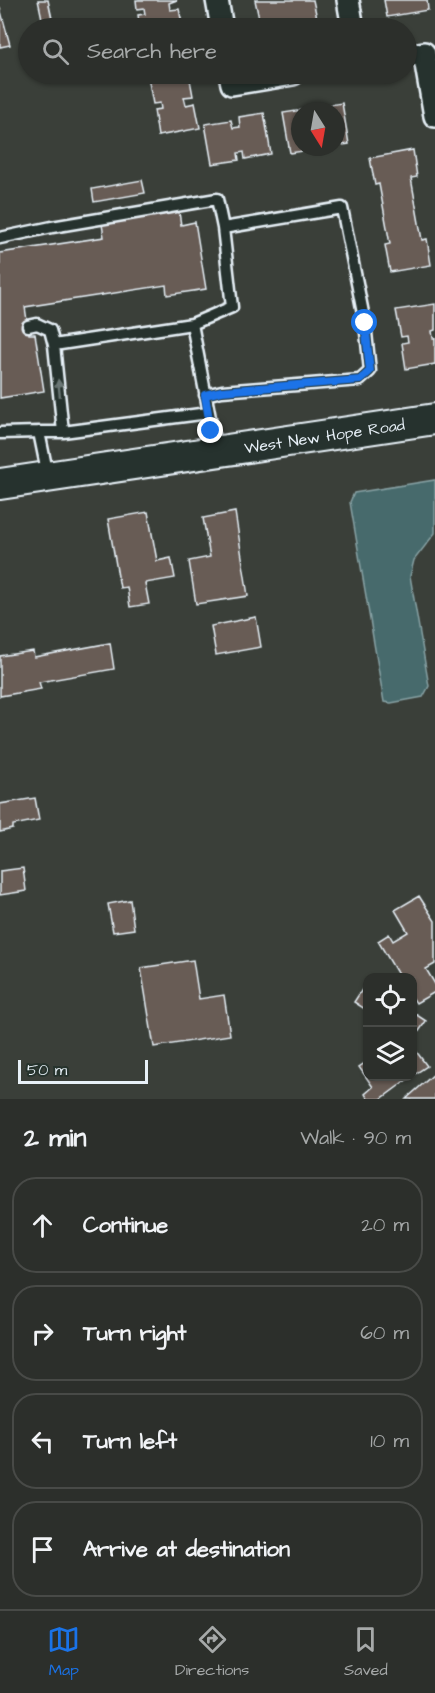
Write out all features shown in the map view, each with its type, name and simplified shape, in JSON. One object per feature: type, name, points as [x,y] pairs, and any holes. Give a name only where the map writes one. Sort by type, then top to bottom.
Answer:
[{"type":"main road","name":"West New Hope Road","points":[[0,484],[435,419]]},
{"type":"street","points":[[217,0],[220,18]]},
{"type":"street","points":[[348,0],[351,18]]},
{"type":"street","points":[[417,54],[424,53],[435,116]]},
{"type":"lane","points":[[0,238],[217,199],[223,228],[232,307],[192,324],[54,345]]},
{"type":"lane","points":[[205,395],[222,391],[360,380],[370,371],[365,323],[342,208],[223,228]]},
{"type":"lane","points":[[28,326],[37,324],[50,330],[54,345],[63,432]]},
{"type":"lane","points":[[192,324],[216,452]]},
{"type":"lane","points":[[0,433],[63,432],[208,412]]},
{"type":"lane","points":[[39,432],[49,477]]},
{"type":"water","points":[[435,480],[435,533],[414,560],[410,576],[429,686],[423,697],[391,703],[384,702],[350,502],[354,493]]},
{"type":"building","points":[[38,0],[48,0],[52,18],[42,18]]},
{"type":"building","points":[[136,0],[177,0],[169,3],[170,10],[179,9],[181,18],[138,18],[138,15],[145,14],[144,8],[137,9]]},
{"type":"building","points":[[255,0],[313,0],[317,18],[259,18]]},
{"type":"building","points":[[384,0],[427,0],[428,10],[387,17]]},
{"type":"building","points":[[0,8],[10,45],[0,47]]},
{"type":"building","points":[[149,84],[191,84],[193,96],[184,97],[186,105],[195,103],[200,128],[158,136],[154,110],[161,109],[160,103],[153,104]]},
{"type":"building","points":[[291,112],[291,153],[290,153],[283,113]]},
{"type":"building","points":[[264,113],[271,154],[245,159],[244,152],[238,153],[239,160],[212,164],[205,124],[231,120],[233,128],[240,127],[239,117]]},
{"type":"building","points":[[345,121],[349,144],[345,145]]},
{"type":"building","points":[[413,150],[417,177],[411,178],[422,240],[427,239],[431,265],[390,272],[385,245],[390,244],[379,184],[375,185],[370,158]]},
{"type":"building","points":[[142,180],[145,193],[94,202],[92,189]]},
{"type":"building","points":[[179,212],[181,225],[195,222],[206,289],[167,295],[166,285],[25,307],[29,334],[35,334],[44,391],[0,398],[0,253],[104,237],[102,224]]},
{"type":"building","points":[[435,304],[435,330],[432,331],[433,338],[435,338],[435,364],[406,369],[402,343],[408,342],[407,336],[401,337],[396,310]]},
{"type":"building","points":[[148,512],[157,561],[171,558],[175,578],[145,583],[149,604],[130,607],[127,587],[120,588],[108,519]]},
{"type":"building","points":[[235,512],[248,596],[196,604],[189,561],[210,557],[203,518]]},
{"type":"building","points":[[256,617],[261,647],[216,655],[211,626]]},
{"type":"building","points":[[110,643],[114,669],[39,682],[41,689],[0,696],[0,656],[33,651],[34,657]]},
{"type":"building","points":[[35,798],[39,820],[13,825],[13,829],[0,832],[0,804]]},
{"type":"building","points":[[23,868],[26,891],[0,895],[0,871]]},
{"type":"building","points":[[419,896],[435,921],[435,964],[426,969],[435,984],[435,992],[417,1002],[417,973],[397,973],[378,941],[389,934],[393,941],[408,932],[395,910]]},
{"type":"building","points":[[130,900],[134,929],[113,932],[108,904]]},
{"type":"building","points":[[193,960],[199,999],[224,995],[230,1035],[154,1047],[141,968]]},
{"type":"building","points":[[363,988],[363,1008],[354,1002]]},
{"type":"building","points":[[417,1015],[426,1021],[417,1034]]},
{"type":"building","points":[[417,1052],[427,1066],[417,1073]]},
{"type":"building","points":[[433,1075],[435,1099],[406,1099]]},
{"type":"building","points":[[369,1081],[405,1081],[381,1099],[368,1099],[365,1094],[373,1087]]},
{"type":"route","points":[[211,431],[205,395],[222,391],[360,380],[370,371],[365,323]]}]
